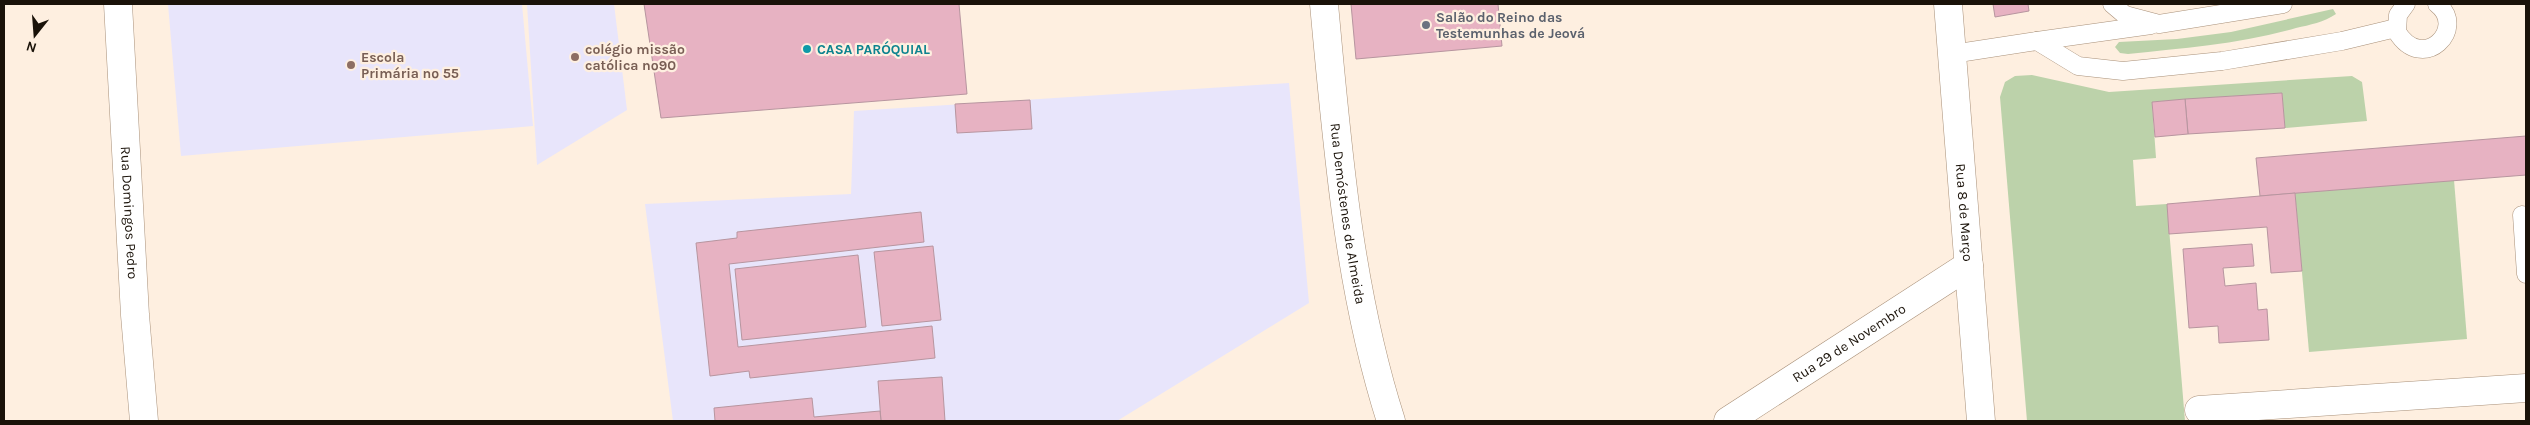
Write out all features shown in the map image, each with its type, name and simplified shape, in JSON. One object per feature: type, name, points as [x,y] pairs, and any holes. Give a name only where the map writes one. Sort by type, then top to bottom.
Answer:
[{"type":"street","name":"Rua Domingos Pedro","points":[[118,4],[135,316],[144,421]]},
{"type":"street","name":"Rua Demóstenes de Almeida","points":[[1324,4],[1349,229],[1375,372],[1391,421]]},
{"type":"street","name":"Rua 8 de Março","points":[[1948,4],[1982,421]]},
{"type":"street","name":"Rua 29 de Novembro","points":[[1728,421],[1969,265]]},
{"type":"street","points":[[2199,410],[2526,388]]},
{"type":"lane","points":[[2112,4],[2126,15],[2159,24]]},
{"type":"lane","points":[[1952,54],[2284,4]]},
{"type":"lane","points":[[2406,4],[2398,15],[2396,28],[2408,46],[2416,49],[2433,47],[2445,36],[2447,28],[2444,12],[2437,4]]},
{"type":"lane","points":[[2037,41],[2078,66],[2123,72],[2222,61],[2342,41],[2396,28]]},
{"type":"lane","points":[[2522,216],[2526,274]]},
{"type":"shaded area","name":"Escola Primária nº 55","points":[[168,4],[522,4],[533,126],[181,156]]},
{"type":"shaded area","name":"colégio missão católica nº90","points":[[527,4],[614,4],[627,110],[537,165]]},
{"type":"shaded area","points":[[1289,83],[1309,303],[1117,421],[673,421],[645,204],[851,194],[854,111]]},
{"type":"green space","points":[[2333,9],[2336,14],[2317,23],[2234,42],[2128,54],[2120,53],[2115,47],[2119,42],[2177,39],[2231,32]]},
{"type":"green space","points":[[2032,75],[2109,92],[2352,76],[2362,82],[2367,121],[2285,128],[2282,93],[2152,102],[2156,158],[2133,160],[2136,206],[2167,204],[2185,421],[2027,421],[2000,97],[2005,82],[2015,76]]},
{"type":"green space","points":[[2454,180],[2467,339],[2309,352],[2295,193]]},
{"type":"building","name":"CASA PARÓQUIAL","points":[[644,4],[959,4],[967,94],[661,118]]},
{"type":"building","name":"Salão do Reino das Testemunhas de Jeová","points":[[1351,4],[1498,4],[1502,46],[1356,59]]},
{"type":"building","points":[[1993,4],[2028,4],[2029,11],[1995,17]]},
{"type":"building","points":[[2282,93],[2285,128],[2188,134],[2185,99]]},
{"type":"building","points":[[2185,99],[2188,134],[2155,137],[2152,102]]},
{"type":"building","points":[[1030,100],[1032,129],[957,133],[955,104]]},
{"type":"building","points":[[2526,136],[2526,175],[2260,196],[2256,158]]},
{"type":"building","points":[[2295,193],[2302,271],[2271,273],[2267,227],[2169,234],[2167,204]]},
{"type":"building","points":[[921,212],[924,242],[729,264],[738,347],[932,326],[935,358],[750,378],[749,371],[710,376],[696,243],[737,238],[737,232]]},
{"type":"building","points":[[2252,244],[2254,266],[2223,268],[2225,286],[2256,283],[2258,310],[2267,309],[2269,340],[2219,343],[2218,326],[2189,328],[2183,249]]},
{"type":"building","points":[[933,246],[941,320],[882,326],[874,252]]},
{"type":"building","points":[[858,255],[866,327],[742,340],[735,269]]},
{"type":"building","points":[[942,377],[945,421],[881,421],[878,381]]},
{"type":"building","points":[[812,398],[814,417],[880,411],[881,421],[715,421],[714,408]]},
{"type":"place","name":"Salão do Reino das Testemunhas de Jeová","points":[[1426,25]]},
{"type":"place","name":"CASA PARÓQUIAL","points":[[807,49]]},
{"type":"place","name":"colégio missão católica nº90","points":[[575,57]]},
{"type":"place","name":"Escola Primária nº 55","points":[[351,65]]}]
